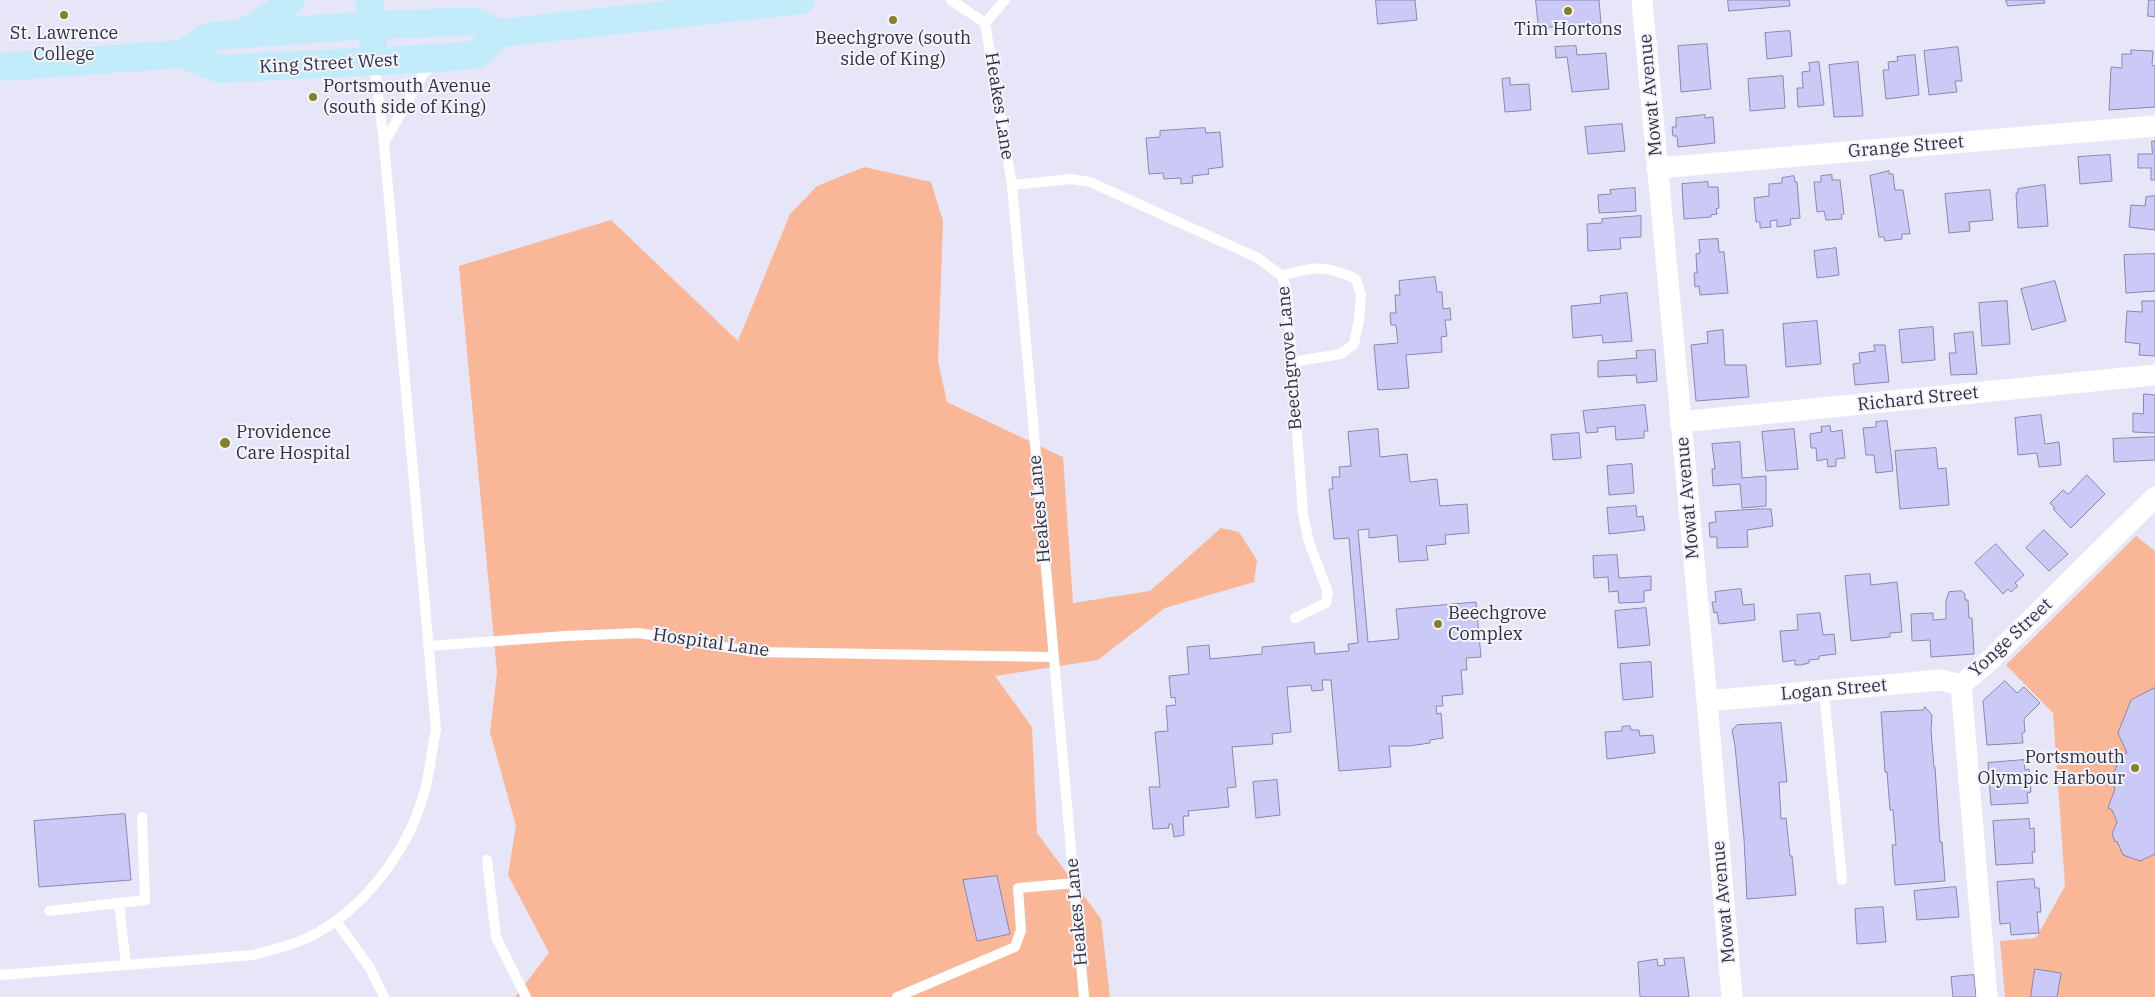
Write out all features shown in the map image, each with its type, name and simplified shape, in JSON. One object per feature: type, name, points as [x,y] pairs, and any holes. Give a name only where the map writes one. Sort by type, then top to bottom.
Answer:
[{"type":"main road","points":[[244,33],[277,12],[291,0]]},
{"type":"main road","name":"King Street West","points":[[183,54],[210,36],[244,33],[370,13],[473,22],[500,33],[675,7],[801,0]]},
{"type":"main road","points":[[370,13],[374,61]]},
{"type":"main road","name":"King Street West","points":[[0,67],[183,54],[219,69],[440,58],[478,54],[500,33]]},
{"type":"street","name":"Mowat Avenue","points":[[1642,0],[1707,701],[1732,997]]},
{"type":"street","name":"Grange Street","points":[[1658,168],[2155,126]]},
{"type":"street","name":"Richard Street","points":[[1680,422],[2155,375]]},
{"type":"street","name":"Yonge Street","points":[[1987,997],[1960,685],[1990,661],[2155,498]]},
{"type":"street","name":"Logan Street","points":[[1707,701],[1941,680],[1960,685]]},
{"type":"lane","points":[[951,0],[985,23],[1005,0]]},
{"type":"lane","name":"Heakes Lane","points":[[985,23],[1012,185],[1084,997]]},
{"type":"lane","points":[[384,143],[423,74],[440,58]]},
{"type":"lane","points":[[0,975],[253,956],[289,945],[317,933],[336,921],[365,894],[391,862],[410,831],[426,787],[436,730],[384,143],[374,61]]},
{"type":"lane","name":"Beechgrove Lane","points":[[1012,185],[1071,178],[1090,182],[1258,258],[1282,276],[1287,292],[1303,514],[1309,542],[1328,593],[1326,603],[1295,618]]},
{"type":"lane","points":[[1282,276],[1299,270],[1323,267],[1341,271],[1356,279],[1361,295],[1354,344],[1341,354],[1292,362]]},
{"type":"lane","name":"Hospital Lane","points":[[429,646],[565,636],[639,633],[755,652],[1054,657]]},
{"type":"lane","points":[[1824,691],[1842,880]]},
{"type":"lane","points":[[48,911],[145,900],[142,817]]},
{"type":"lane","points":[[487,860],[496,937],[526,997]]},
{"type":"lane","points":[[897,997],[1014,948],[1021,930],[1018,888],[1075,883]]},
{"type":"lane","points":[[118,903],[126,965]]},
{"type":"lane","points":[[336,921],[370,968],[384,997]]},
{"type":"shaded area","points":[[864,167],[931,182],[943,221],[938,361],[947,402],[1063,457],[1073,603],[1150,591],[1221,528],[1239,532],[1257,560],[1254,582],[1165,608],[1098,660],[995,676],[1032,727],[1037,833],[1101,919],[1110,997],[515,997],[549,953],[508,875],[516,826],[490,732],[497,673],[459,266],[611,220],[738,341],[790,214],[817,186]]},
{"type":"shaded area","points":[[2136,536],[2155,551],[2155,997],[2005,997],[2000,941],[2036,938],[2065,886],[2053,713],[2006,665]]},
{"type":"building","points":[[1376,0],[1415,0],[1417,20],[1378,24]]},
{"type":"building","name":"Tim Hortons","points":[[1536,0],[1599,0],[1601,23],[1539,28]]},
{"type":"building","points":[[1728,0],[1789,0],[1790,6],[1729,11]]},
{"type":"building","points":[[2006,0],[2044,0],[2045,3],[2008,6]]},
{"type":"building","points":[[2149,0],[2155,0],[2155,17],[2148,16]]},
{"type":"building","points":[[1790,31],[1792,56],[1767,59],[1765,33]]},
{"type":"building","points":[[1707,44],[1711,89],[1681,92],[1678,46]]},
{"type":"building","points":[[1576,46],[1577,55],[1606,53],[1609,89],[1572,92],[1567,57],[1556,58],[1555,47]]},
{"type":"building","points":[[1958,47],[1962,81],[1955,81],[1957,92],[1929,95],[1924,51]]},
{"type":"building","points":[[2131,50],[2153,51],[2155,107],[2109,110],[2111,67],[2122,68],[2122,54],[2131,54]]},
{"type":"building","points":[[1915,55],[1919,95],[1886,99],[1883,70],[1889,70],[1888,62],[1898,61],[1897,57]]},
{"type":"building","points":[[1819,62],[1824,105],[1798,107],[1797,88],[1803,88],[1802,72],[1810,71],[1809,63]]},
{"type":"building","points":[[1858,62],[1863,116],[1834,117],[1829,65]]},
{"type":"building","points":[[1783,76],[1785,108],[1750,111],[1748,79]]},
{"type":"building","points":[[1510,78],[1510,85],[1529,84],[1531,110],[1505,112],[1502,79]]},
{"type":"building","points":[[1705,115],[1705,118],[1713,117],[1715,143],[1678,147],[1677,136],[1673,136],[1672,127],[1676,127],[1676,118]]},
{"type":"building","points":[[1622,124],[1625,151],[1588,154],[1585,127]]},
{"type":"building","points":[[1205,128],[1206,133],[1220,132],[1223,167],[1208,169],[1209,174],[1192,176],[1193,183],[1181,184],[1181,178],[1164,179],[1163,173],[1149,174],[1146,138],[1160,137],[1160,131]]},
{"type":"building","points":[[2152,141],[2155,141],[2155,180],[2151,180],[2151,168],[2138,168],[2138,154],[2152,154]]},
{"type":"building","points":[[2110,155],[2112,181],[2080,184],[2078,157]]},
{"type":"building","points":[[1889,171],[1889,174],[1893,174],[1895,190],[1903,190],[1910,234],[1902,234],[1902,239],[1885,241],[1884,237],[1879,237],[1870,176]]},
{"type":"building","points":[[1832,175],[1832,180],[1840,180],[1844,214],[1841,215],[1842,219],[1826,220],[1824,211],[1817,212],[1814,182],[1821,182],[1821,176]]},
{"type":"building","points":[[1794,176],[1795,182],[1797,182],[1800,218],[1790,219],[1791,225],[1777,227],[1777,220],[1770,221],[1771,227],[1760,228],[1760,222],[1756,222],[1754,198],[1769,196],[1769,184],[1782,183],[1782,178]]},
{"type":"building","points":[[1708,182],[1708,187],[1718,187],[1719,208],[1716,209],[1717,214],[1711,215],[1711,217],[1684,219],[1682,184]]},
{"type":"building","points":[[2045,185],[2048,226],[2018,228],[2016,193],[2018,193],[2018,189]]},
{"type":"building","points":[[1635,188],[1636,211],[1599,213],[1598,195],[1611,194],[1610,190]]},
{"type":"building","points":[[1990,190],[1993,220],[1969,222],[1970,231],[1949,233],[1945,194]]},
{"type":"building","points":[[2155,196],[2155,230],[2129,227],[2131,205],[2145,206],[2146,197]]},
{"type":"building","points":[[1641,216],[1641,237],[1620,238],[1621,249],[1588,251],[1587,224],[1602,223],[1602,219]]},
{"type":"building","points":[[1718,239],[1719,252],[1724,252],[1728,293],[1700,295],[1699,286],[1695,287],[1694,273],[1697,273],[1696,254],[1700,253],[1699,240]]},
{"type":"building","points":[[1836,248],[1839,275],[1817,278],[1814,251]]},
{"type":"building","points":[[2155,254],[2155,291],[2126,293],[2124,255]]},
{"type":"building","points":[[1435,277],[1437,292],[1442,292],[1443,309],[1450,308],[1451,320],[1445,320],[1447,336],[1441,337],[1442,352],[1406,355],[1409,388],[1378,390],[1374,345],[1398,343],[1396,325],[1391,325],[1390,313],[1396,313],[1395,295],[1400,295],[1399,281]]},
{"type":"building","points":[[2055,281],[2066,321],[2032,330],[2021,289]]},
{"type":"building","points":[[1627,293],[1632,341],[1603,343],[1602,335],[1573,338],[1571,306],[1601,303],[1600,296]]},
{"type":"building","points":[[2007,301],[2010,344],[1982,346],[1979,303]]},
{"type":"building","points":[[2142,301],[2155,301],[2155,356],[2139,355],[2140,344],[2125,342],[2127,311],[2142,312]]},
{"type":"building","points":[[1817,321],[1821,364],[1786,367],[1783,324]]},
{"type":"building","points":[[1933,327],[1935,360],[1902,363],[1899,330]]},
{"type":"building","points":[[1723,330],[1725,365],[1746,365],[1749,397],[1696,401],[1691,345],[1708,343],[1707,332]]},
{"type":"building","points":[[1973,332],[1977,374],[1951,375],[1949,353],[1956,353],[1954,334]]},
{"type":"building","points":[[1874,345],[1885,345],[1889,382],[1855,385],[1853,364],[1860,363],[1859,353],[1875,351]]},
{"type":"building","points":[[1655,350],[1657,381],[1637,383],[1636,375],[1598,377],[1598,361],[1637,358],[1636,351]]},
{"type":"building","points":[[2144,394],[2155,395],[2155,433],[2133,432],[2133,413],[2143,414]]},
{"type":"building","points":[[1645,405],[1648,431],[1644,431],[1644,438],[1616,440],[1615,426],[1597,428],[1598,432],[1586,433],[1583,411]]},
{"type":"building","points":[[2041,415],[2045,444],[2059,442],[2061,465],[2039,467],[2037,453],[2018,455],[2015,418]]},
{"type":"building","points":[[1887,421],[1893,471],[1876,473],[1874,455],[1866,455],[1863,428],[1876,427],[1876,422]]},
{"type":"building","points":[[1830,426],[1831,432],[1842,430],[1845,458],[1836,459],[1836,466],[1828,467],[1827,459],[1817,461],[1816,448],[1811,448],[1810,434],[1822,432],[1821,427]]},
{"type":"building","name":"Beechgrove Complex","points":[[1378,429],[1380,457],[1407,454],[1410,482],[1437,479],[1440,506],[1467,504],[1469,533],[1445,535],[1446,544],[1426,546],[1428,560],[1399,562],[1397,535],[1369,538],[1369,529],[1358,530],[1368,642],[1399,639],[1396,609],[1476,602],[1481,657],[1466,658],[1467,670],[1461,670],[1463,694],[1442,696],[1443,706],[1436,706],[1437,714],[1441,713],[1443,738],[1430,740],[1430,743],[1389,746],[1391,767],[1339,771],[1331,680],[1322,680],[1323,690],[1312,691],[1311,685],[1287,687],[1291,732],[1272,734],[1273,744],[1232,747],[1236,787],[1227,788],[1229,807],[1188,811],[1189,816],[1183,816],[1184,835],[1174,837],[1172,824],[1169,824],[1169,828],[1153,829],[1149,787],[1160,787],[1155,732],[1168,731],[1166,706],[1176,705],[1175,697],[1171,698],[1169,676],[1189,674],[1187,647],[1209,645],[1210,659],[1262,654],[1262,647],[1314,642],[1315,654],[1349,651],[1348,644],[1358,643],[1349,538],[1334,539],[1329,489],[1333,489],[1332,477],[1340,477],[1339,467],[1351,466],[1348,432]]},
{"type":"building","points":[[1794,429],[1798,469],[1766,471],[1762,432]]},
{"type":"building","points":[[1579,433],[1581,458],[1553,460],[1551,435]]},
{"type":"building","points":[[2155,437],[2155,460],[2114,462],[2113,439]]},
{"type":"building","points":[[1740,442],[1742,478],[1766,476],[1766,506],[1742,508],[1740,484],[1713,486],[1712,469],[1715,469],[1712,444]]},
{"type":"building","points":[[1936,448],[1938,469],[1946,468],[1949,505],[1900,509],[1895,451]]},
{"type":"building","points":[[1632,464],[1634,493],[1609,495],[1607,466]]},
{"type":"building","points":[[2087,475],[2105,494],[2071,528],[2053,509],[2055,508],[2050,503],[2063,490],[2068,494]]},
{"type":"building","points":[[1636,506],[1637,517],[1643,516],[1645,530],[1609,534],[1607,508]]},
{"type":"building","points":[[1771,509],[1773,526],[1747,530],[1748,547],[1717,548],[1717,537],[1710,537],[1709,523],[1716,522],[1715,512]]},
{"type":"building","points":[[2044,530],[2068,554],[2049,571],[2026,548]]},
{"type":"building","points":[[1996,544],[2024,575],[2015,583],[2018,586],[2011,592],[2008,589],[2003,594],[1975,563]]},
{"type":"building","points":[[1617,555],[1619,578],[1651,576],[1651,590],[1644,591],[1644,602],[1619,603],[1618,591],[1609,592],[1608,577],[1594,578],[1593,556]]},
{"type":"building","points":[[1870,574],[1871,585],[1897,582],[1902,632],[1890,633],[1890,637],[1851,641],[1845,576]]},
{"type":"building","points":[[1741,589],[1743,605],[1754,604],[1755,620],[1719,624],[1717,612],[1714,613],[1712,602],[1716,602],[1715,592]]},
{"type":"building","points":[[1962,591],[1965,594],[1965,600],[1968,600],[1969,618],[1972,618],[1974,654],[1931,657],[1930,640],[1912,641],[1911,614],[1933,613],[1933,620],[1946,619],[1946,601],[1949,592]]},
{"type":"building","points":[[1646,608],[1650,645],[1618,648],[1615,611]]},
{"type":"building","points":[[1820,613],[1823,635],[1834,634],[1836,654],[1819,656],[1819,659],[1809,660],[1809,663],[1801,665],[1795,665],[1795,660],[1783,662],[1780,631],[1798,630],[1797,615]]},
{"type":"building","points":[[1651,662],[1653,697],[1623,700],[1620,664]]},
{"type":"building","points":[[2005,681],[2017,693],[2024,687],[2040,703],[2024,719],[2025,732],[2022,733],[2023,743],[1987,745],[1983,701]]},
{"type":"building","name":"Portsmouth Olympic Harbour","points":[[2155,688],[2155,854],[2140,861],[2123,855],[2117,841],[2115,842],[2112,834],[2117,822],[2112,810],[2108,808],[2115,789],[2111,781],[2120,756],[2127,753],[2118,733],[2131,700]]},
{"type":"building","points":[[1925,707],[1932,715],[1931,730],[1945,881],[1895,885],[1892,845],[1896,845],[1893,810],[1890,810],[1887,772],[1885,772],[1881,712],[1923,710]]},
{"type":"building","points":[[1781,723],[1787,782],[1779,782],[1781,819],[1786,818],[1796,895],[1747,899],[1744,839],[1732,730],[1737,725]]},
{"type":"building","points":[[1630,726],[1631,730],[1639,730],[1640,736],[1653,735],[1655,753],[1607,759],[1605,732],[1622,731],[1622,727]]},
{"type":"building","points":[[2024,760],[2025,770],[2029,769],[2031,792],[2027,793],[2028,803],[1991,805],[1988,763]]},
{"type":"building","points":[[1277,780],[1280,815],[1256,818],[1253,782]]},
{"type":"building","points":[[125,814],[131,880],[39,887],[34,821]]},
{"type":"building","points":[[2029,819],[2030,829],[2034,828],[2035,852],[2032,852],[2033,863],[1996,865],[1993,821]]},
{"type":"building","points":[[997,876],[1010,934],[977,941],[963,880]]},
{"type":"building","points":[[2034,879],[2035,888],[2039,888],[2041,912],[2037,912],[2039,933],[2011,935],[2010,923],[2000,924],[1997,882]]},
{"type":"building","points":[[1956,887],[1959,917],[1917,920],[1914,891]]},
{"type":"building","points":[[1883,907],[1886,942],[1857,944],[1855,909]]},
{"type":"building","points":[[1684,958],[1689,997],[1640,997],[1638,962],[1657,959],[1658,966],[1665,965],[1664,959]]},
{"type":"building","points":[[2035,969],[2061,973],[2057,997],[2031,997]]},
{"type":"building","points":[[1974,975],[1976,997],[1953,997],[1951,977]]},
{"type":"place","name":"Tim Hortons","points":[[1568,11]]},
{"type":"place","name":"St. Lawrence College","points":[[64,15]]},
{"type":"place","name":"Beechgrove (south side of King)","points":[[893,20]]},
{"type":"place","name":"Portsmouth Avenue (south side of King)","points":[[313,97]]},
{"type":"place","name":"Providence Care Hospital","points":[[225,443]]},
{"type":"place","name":"Beechgrove Complex","points":[[1438,624]]},
{"type":"place","name":"Portsmouth Olympic Harbour","points":[[2135,768]]}]
